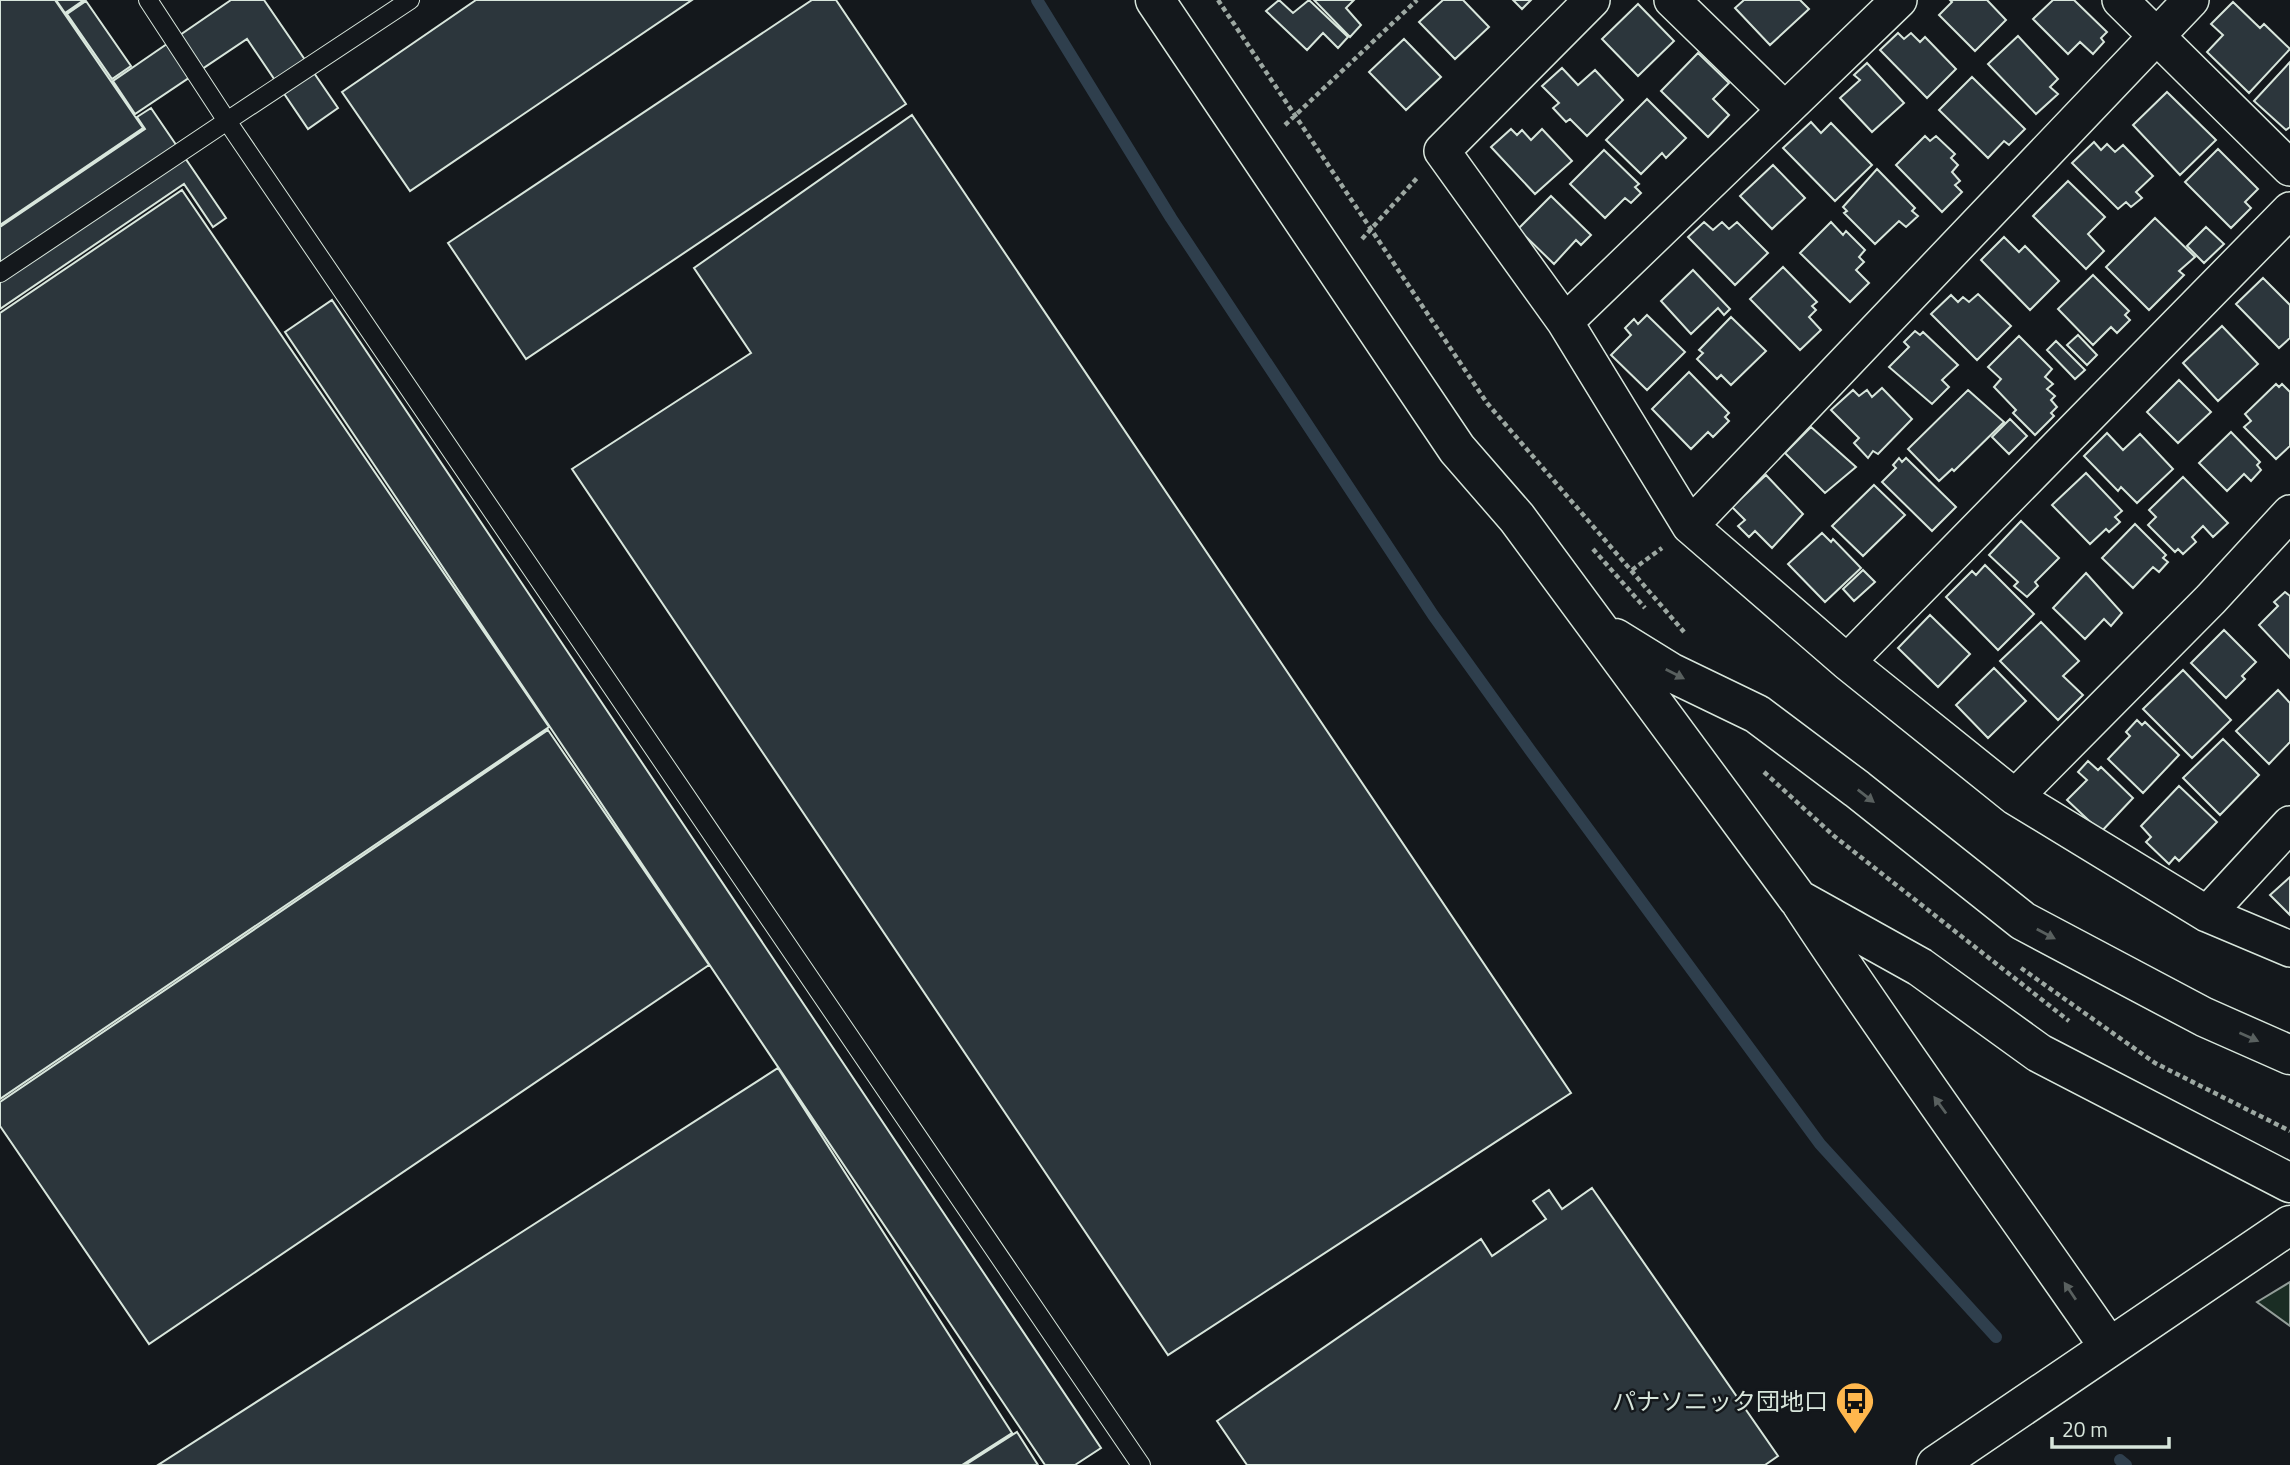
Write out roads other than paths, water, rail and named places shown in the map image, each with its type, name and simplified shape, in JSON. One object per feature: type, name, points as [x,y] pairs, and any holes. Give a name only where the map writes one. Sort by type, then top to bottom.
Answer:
[{"type":"street","points":[[1155,0],[1457,449],[1517,518],[1798,899],[1879,1021],[1975,1152],[2109,1348]]},
{"type":"street","points":[[1592,0],[1442,150],[1565,322],[1690,526],[1847,662],[2015,797],[2207,914],[2290,949]]},
{"type":"street","points":[[1672,0],[1784,110]]},
{"type":"street","points":[[1565,322],[1899,0]]},
{"type":"street","points":[[2120,0],[2290,168]]},
{"type":"street","points":[[1690,526],[2192,0]]},
{"type":"street","points":[[1847,662],[2290,210]]},
{"type":"street","points":[[2015,797],[2211,599],[2290,513]]},
{"type":"street","points":[[1596,626],[1670,672],[1757,714],[1857,789],[2023,921],[2204,1017],[2290,1055]]},
{"type":"street","points":[[2207,914],[2290,824]]},
{"type":"street","points":[[1798,899],[1920,967],[2039,1053],[2290,1183]]},
{"type":"street","points":[[1936,1465],[2290,1225]]},
{"type":"lane","points":[[148,0],[227,121],[1141,1465]]},
{"type":"lane","points":[[0,273],[410,0]]},
{"type":"waterway","points":[[1037,0],[1171,218],[1433,615],[1820,1144],[1996,1337]]},
{"type":"waterway","points":[[2120,1460],[2126,1465]]},
{"type":"place","name":"パナソニック団地口","points":[[1855,1435]]}]
